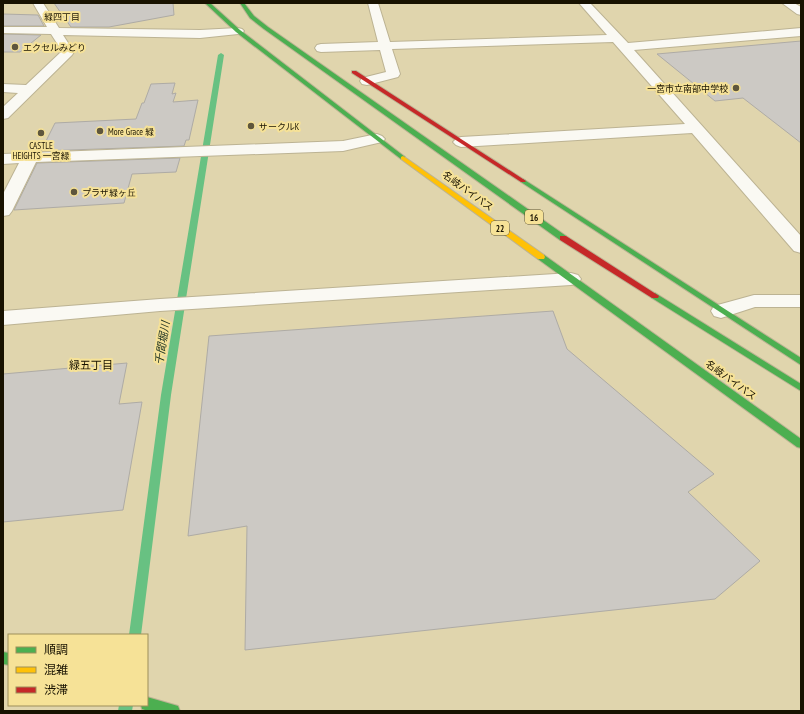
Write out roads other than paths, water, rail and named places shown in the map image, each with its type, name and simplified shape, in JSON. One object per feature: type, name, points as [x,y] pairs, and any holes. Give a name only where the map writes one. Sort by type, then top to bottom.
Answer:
[{"type":"main road","name":"名岐バイパス","points":[[207,3],[238,31],[376,139],[801,444]]},
{"type":"main road","name":"16","points":[[242,3],[244,9],[255,20],[275,35],[560,236],[801,388]]},
{"type":"main road","points":[[318,46],[333,57]]},
{"type":"main road","points":[[344,65],[801,362]]},
{"type":"street","points":[[3,115],[68,52],[38,3]]},
{"type":"street","points":[[368,82],[393,74],[373,3]]},
{"type":"street","points":[[584,3],[621,42],[801,247]]},
{"type":"street","points":[[787,3],[801,12]]},
{"type":"street","points":[[3,30],[200,34],[238,31]]},
{"type":"street","points":[[318,46],[621,42],[801,32]]},
{"type":"street","points":[[3,88],[29,89]]},
{"type":"street","points":[[461,142],[695,128]]},
{"type":"street","points":[[3,159],[343,146],[376,139]]},
{"type":"street","points":[[3,211],[30,158]]},
{"type":"street","points":[[3,318],[160,305],[571,279]]},
{"type":"street","points":[[721,311],[754,301],[801,301]]},
{"type":"waterway","name":"千間堀川","points":[[135,634],[166,395],[221,55]]},
{"type":"waterway","name":"千間堀川","points":[[125,711],[126,706]]},
{"type":"place","name":"エクセルみどり","points":[[15,47]]},
{"type":"place","name":"一宮市立南部中学校","points":[[736,88]]},
{"type":"place","name":"サークルK","points":[[251,126]]},
{"type":"place","name":"More Grace 緑","points":[[100,131]]},
{"type":"place","name":"CASTLE HEIGHTS 一宮緑","points":[[41,133]]},
{"type":"place","name":"プラザ緑ヶ丘","points":[[74,192]]},
{"type":"district","name":"緑四丁目","points":[[62,16]]},
{"type":"district","name":"緑五丁目","points":[[91,365]]}]
